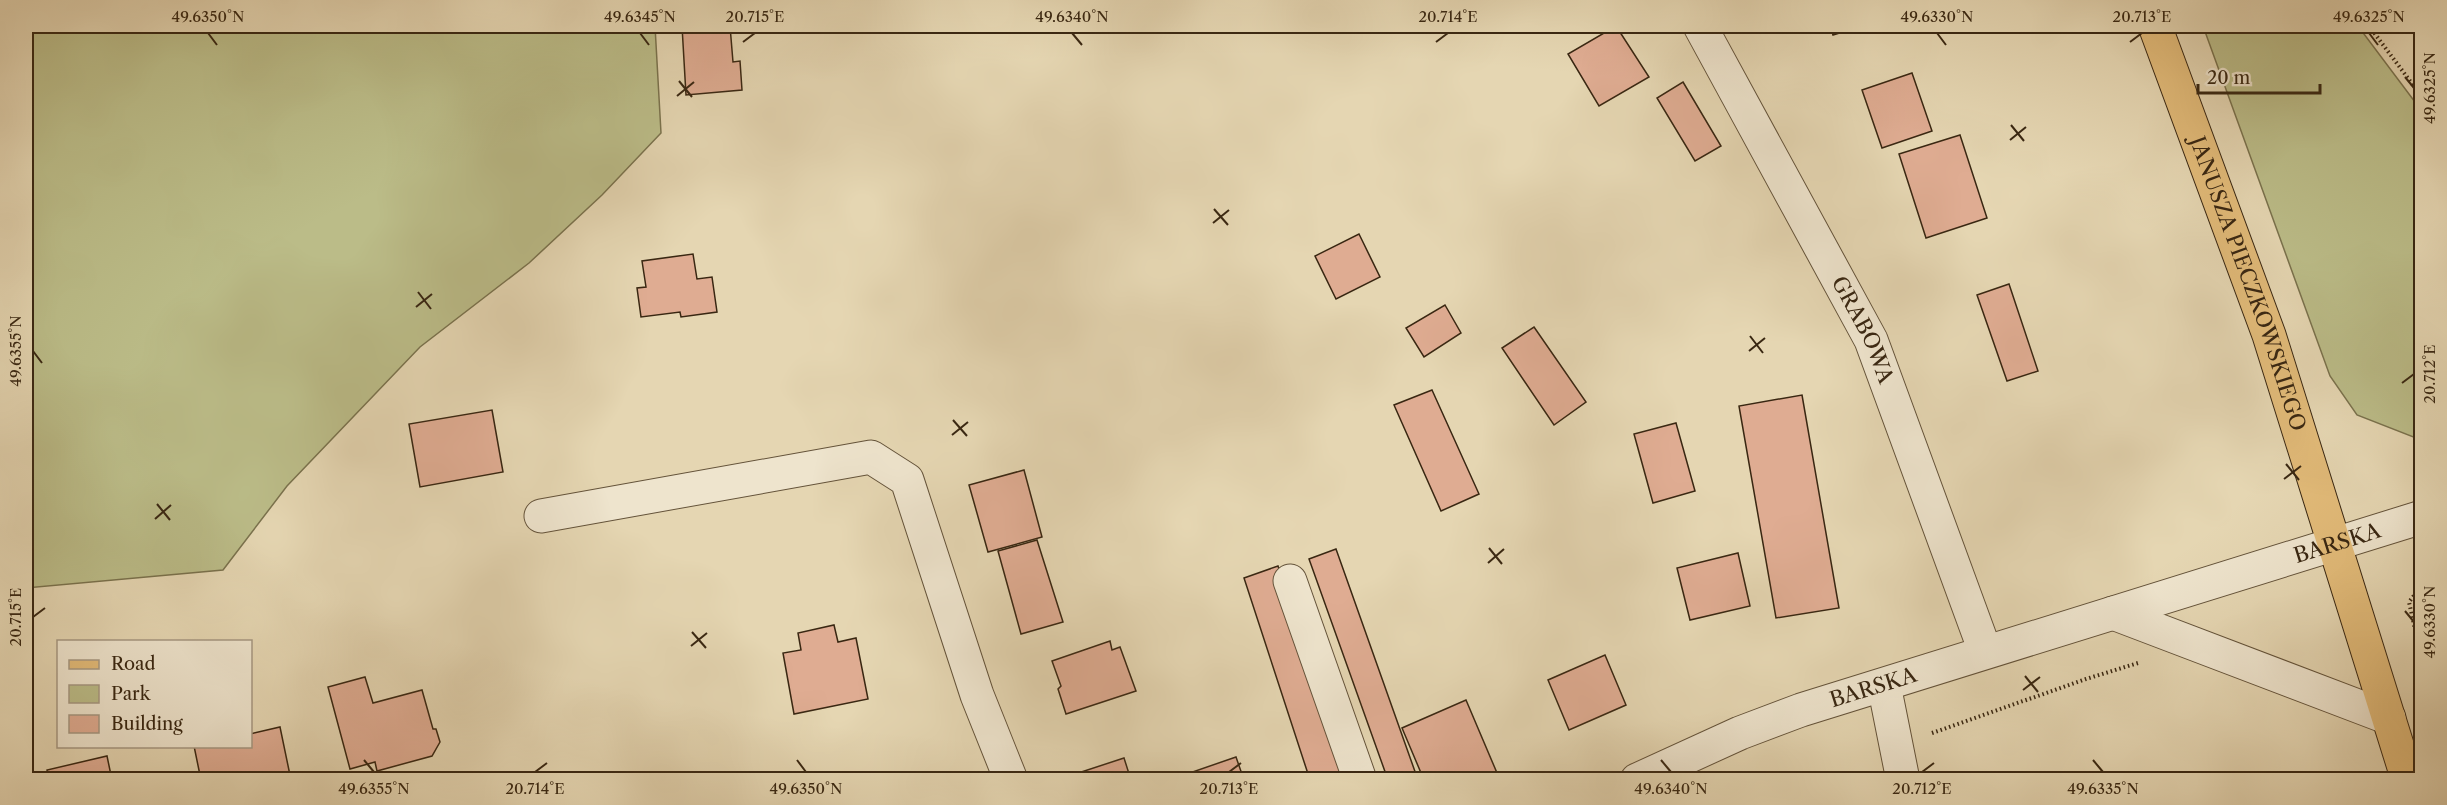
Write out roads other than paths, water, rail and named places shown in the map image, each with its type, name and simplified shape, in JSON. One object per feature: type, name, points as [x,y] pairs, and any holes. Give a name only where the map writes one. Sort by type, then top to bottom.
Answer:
[{"type":"main road","name":"JANUSZA PIECZKOWSKIEGO","points":[[2155,26],[2269,335],[2405,769]]},
{"type":"street","name":"GRABOWA","points":[[1700,26],[1871,340],[1985,651]]},
{"type":"street","points":[[541,516],[871,457],[907,480],[977,695],[1011,780]]},
{"type":"street","name":"BARSKA","points":[[1637,780],[1740,733],[1802,710],[1985,651],[2336,546],[2421,517]]},
{"type":"street","points":[[1290,581],[1360,780]]},
{"type":"street","points":[[2113,613],[2389,718]]},
{"type":"street","points":[[1884,685],[1900,764]]},
{"type":"waterway","points":[[2059,780],[2083,780]]}]
